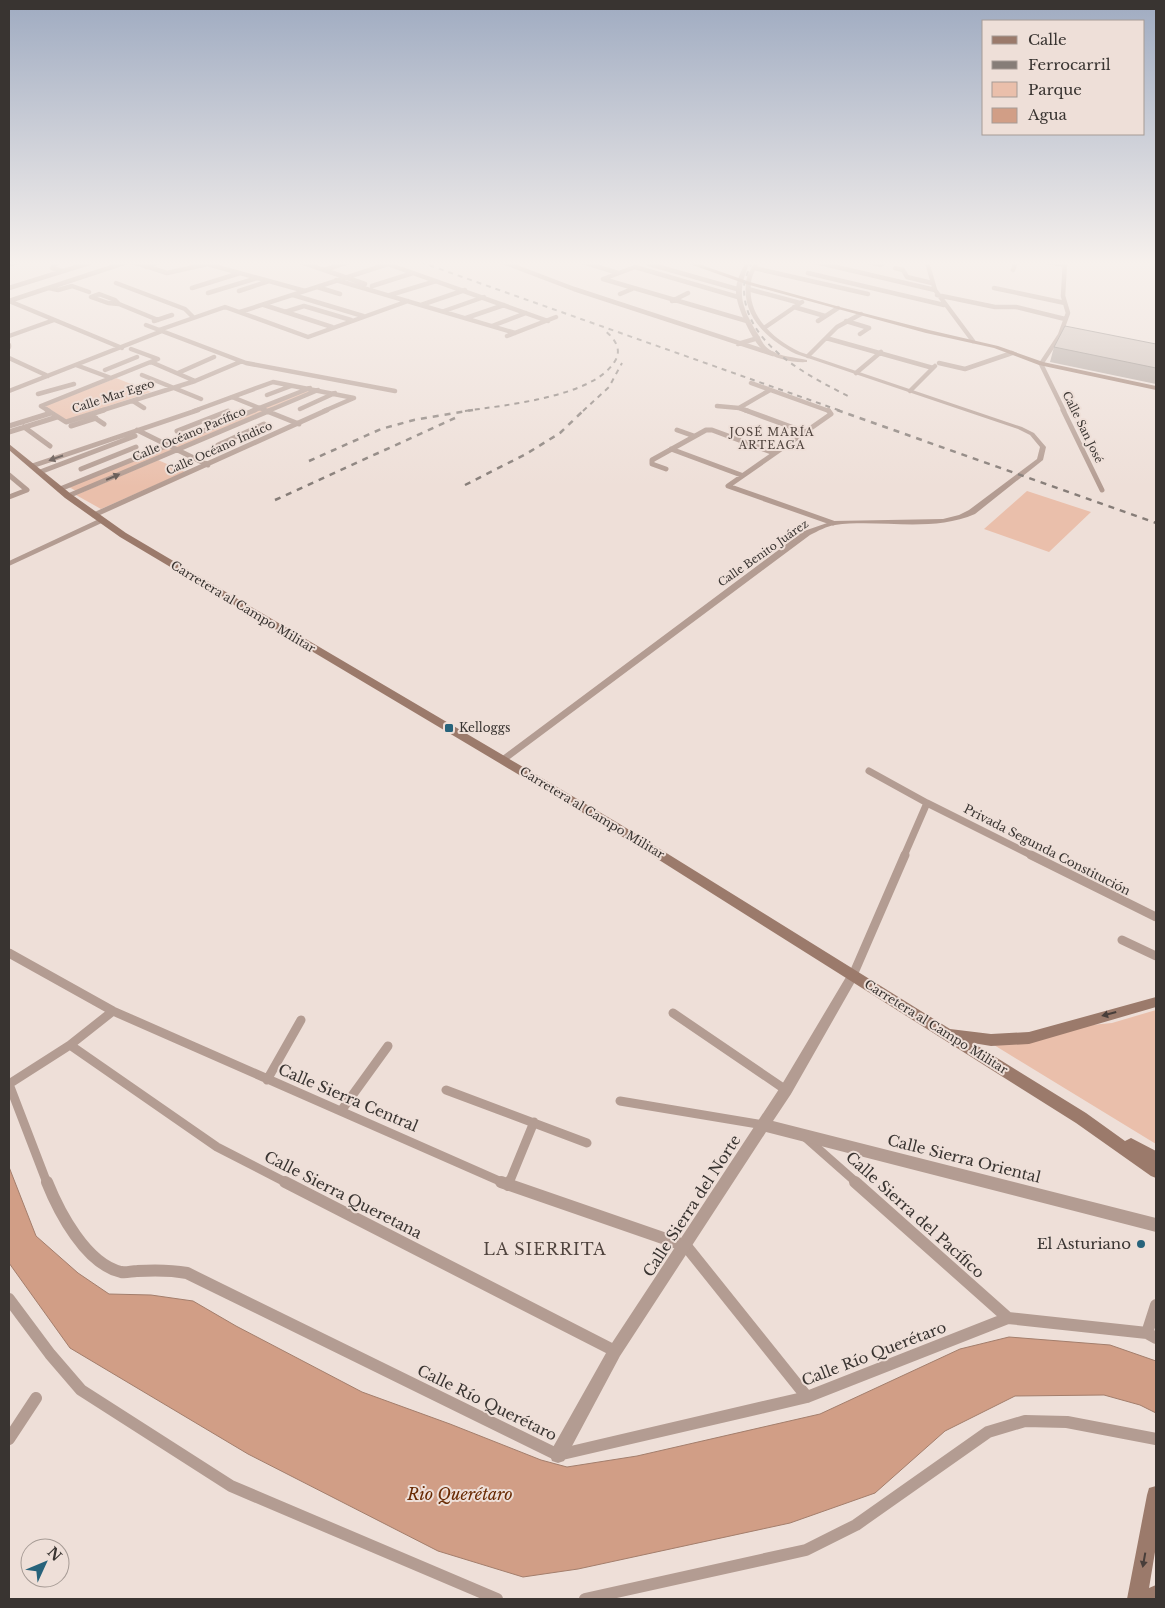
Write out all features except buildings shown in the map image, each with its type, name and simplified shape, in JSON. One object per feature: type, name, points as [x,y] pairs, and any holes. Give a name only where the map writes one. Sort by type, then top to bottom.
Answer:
[{"type":"main road","points":[[957,337],[1012,353],[1041,364],[1156,388]]},
{"type":"main road","name":"Carretera al Campo Militar","points":[[9,446],[97,518],[199,581],[504,760],[945,1032],[1081,1118],[1156,1171]]},
{"type":"main road","points":[[945,1032],[991,1040],[1029,1038],[1156,1002]]},
{"type":"main road","name":"Carretera al Campo Militar","points":[[1081,1118],[1156,1159]]},
{"type":"main road","points":[[1137,1599],[1156,1495]]},
{"type":"street","points":[[95,337],[122,348]]},
{"type":"street","points":[[9,391],[146,337]]},
{"type":"street","points":[[178,337],[240,362],[395,391]]},
{"type":"street","points":[[717,337],[782,357],[840,367]]},
{"type":"street","points":[[772,337],[779,344],[840,367]]},
{"type":"street","points":[[970,337],[973,341]]},
{"type":"street","points":[[1041,364],[1059,337]]},
{"type":"street","points":[[738,344],[758,338],[765,349],[773,354]]},
{"type":"street","points":[[808,356],[826,338],[882,352],[933,368]]},
{"type":"street","points":[[57,417],[41,406],[158,359],[131,349]]},
{"type":"street","points":[[856,372],[882,352]]},
{"type":"street","points":[[910,391],[941,362],[965,369],[1012,353]]},
{"type":"street","points":[[105,370],[136,357]]},
{"type":"street","points":[[178,373],[214,357]]},
{"type":"street","points":[[9,358],[48,376]]},
{"type":"street","points":[[189,378],[233,359]]},
{"type":"street","points":[[150,362],[195,380]]},
{"type":"street","name":"Calle Mar Egeo","points":[[57,417],[66,422],[90,415],[195,380],[240,362]]},
{"type":"street","name":"Calle San José","points":[[1041,364],[1102,490]]},
{"type":"street","points":[[76,365],[111,378]]},
{"type":"street","points":[[114,366],[128,371]]},
{"type":"street","name":"Calle Benito Juárez","points":[[504,760],[807,534],[834,522],[943,521],[961,517],[972,512],[1040,460],[1043,448],[1032,434],[1006,423],[840,367]]},
{"type":"street","points":[[142,375],[201,400]]},
{"type":"street","points":[[32,466],[137,430],[152,427],[271,382],[335,393]]},
{"type":"street","points":[[38,394],[74,384]]},
{"type":"street","points":[[751,384],[830,412],[831,414],[728,486],[834,522]]},
{"type":"street","points":[[267,395],[293,385]]},
{"type":"street","points":[[67,386],[79,391]]},
{"type":"street","name":"Calle Océano Pacífico","points":[[60,489],[310,388]]},
{"type":"street","name":"Calle Océano Pacífico","points":[[68,496],[318,390]]},
{"type":"street","points":[[739,408],[770,390]]},
{"type":"street","points":[[300,409],[335,393]]},
{"type":"street","name":"Calle Océano Índico","points":[[97,518],[208,465],[353,400],[352,397],[335,393]]},
{"type":"street","points":[[232,397],[299,424]]},
{"type":"street","points":[[133,401],[144,408]]},
{"type":"street","points":[[717,406],[739,408],[805,432]]},
{"type":"street","points":[[177,431],[228,411]]},
{"type":"street","points":[[9,426],[51,413]]},
{"type":"street","points":[[90,415],[104,424]]},
{"type":"street","points":[[9,432],[57,417]]},
{"type":"street","points":[[71,426],[96,418]]},
{"type":"street","points":[[203,421],[216,427]]},
{"type":"street","points":[[218,445],[264,424]]},
{"type":"street","points":[[24,427],[50,446]]},
{"type":"street","points":[[40,472],[143,433],[152,427]]},
{"type":"street","points":[[137,430],[208,465]]},
{"type":"street","points":[[677,430],[694,436]]},
{"type":"street","points":[[666,469],[652,464],[652,460],[702,431],[712,430],[774,453]]},
{"type":"street","points":[[239,436],[256,443]]},
{"type":"street","points":[[81,469],[136,447]]},
{"type":"street","points":[[671,449],[742,475]]},
{"type":"street","points":[[110,458],[123,464]]},
{"type":"street","points":[[9,475],[27,490],[9,497]]},
{"type":"street","points":[[9,558],[97,518]]},
{"type":"street","points":[[9,564],[97,518]]},
{"type":"street","name":"Privada Segunda Constitución","points":[[870,771],[927,803],[1156,917]]},
{"type":"street","points":[[852,975],[927,803]]},
{"type":"street","points":[[1122,940],[1156,956]]},
{"type":"street","name":"Calle Sierra Central","points":[[9,953],[113,1011],[508,1185],[686,1246]]},
{"type":"street","name":"Calle Sierra del Norte","points":[[558,1455],[615,1352],[764,1125],[852,975]]},
{"type":"street","name":"Calle Río Querétaro","points":[[113,1011],[70,1045],[9,1084],[56,1204],[69,1228],[86,1250],[104,1264],[120,1272],[175,1270],[187,1273],[558,1455],[807,1397],[1008,1318],[1152,1335]]},
{"type":"street","points":[[673,1013],[786,1090]]},
{"type":"street","points":[[267,1080],[301,1020]]},
{"type":"street","name":"Calle Sierra Queretana","points":[[70,1045],[217,1147],[615,1352]]},
{"type":"street","points":[[341,1111],[388,1046]]},
{"type":"street","points":[[446,1090],[587,1143]]},
{"type":"street","points":[[620,1101],[764,1125]]},
{"type":"street","points":[[508,1185],[534,1122]]},
{"type":"street","name":"Calle Sierra Oriental","points":[[764,1125],[1156,1225]]},
{"type":"street","name":"Calle Sierra del Pacífico","points":[[803,1135],[1008,1318]]},
{"type":"street","points":[[686,1246],[807,1397]]},
{"type":"street","points":[[9,1299],[50,1354],[81,1390],[230,1486],[497,1599]]},
{"type":"street","points":[[1152,1335],[1156,1306]]},
{"type":"street","points":[[9,1439],[36,1398]]},
{"type":"street","points":[[585,1599],[806,1550],[856,1525],[988,1432],[1025,1421],[1067,1422],[1156,1439]]},
{"type":"green space","points":[[116,378],[151,392],[66,420],[45,406]]},
{"type":"green space","points":[[310,389],[314,390],[76,491],[69,487]]},
{"type":"green space","points":[[158,460],[185,472],[101,509],[76,495]]},
{"type":"green space","points":[[1027,491],[1091,512],[1049,552],[984,529]]},
{"type":"green space","points":[[1156,1010],[1156,1144],[994,1045],[1061,1028],[1112,1023]]},
{"type":"water","name":"Rio Querétaro","points":[[9,1167],[36,1236],[78,1273],[109,1294],[151,1295],[193,1301],[236,1326],[362,1392],[541,1460],[567,1467],[637,1456],[820,1414],[960,1349],[1009,1337],[1110,1345],[1156,1361],[1156,1413],[1140,1405],[1104,1395],[1015,1396],[945,1431],[875,1493],[790,1523],[578,1569],[523,1577],[438,1551],[248,1454],[70,1348],[9,1263]]},
{"type":"railway","points":[[465,411],[547,397],[588,383],[604,373],[615,361],[618,352],[616,343],[611,337]]},
{"type":"railway","points":[[632,337],[841,411]]},
{"type":"railway","points":[[763,337],[780,355],[797,368],[850,397]]},
{"type":"railway","points":[[583,411],[609,387],[622,363]]},
{"type":"railway","points":[[309,461],[381,429],[414,420],[473,410]]},
{"type":"railway","points":[[465,485],[526,454],[560,433],[584,410]]},
{"type":"railway","points":[[837,410],[1156,523]]},
{"type":"railway","points":[[275,500],[455,418]]},
{"type":"place","name":"Kelloggs","points":[[449,728]]},
{"type":"place","name":"El Asturiano","points":[[1141,1244]]},
{"type":"district","name":"JOSÉ MARÍA ARTEAGA","points":[[772,438]]},
{"type":"district","name":"LA SIERRITA","points":[[545,1249]]}]
